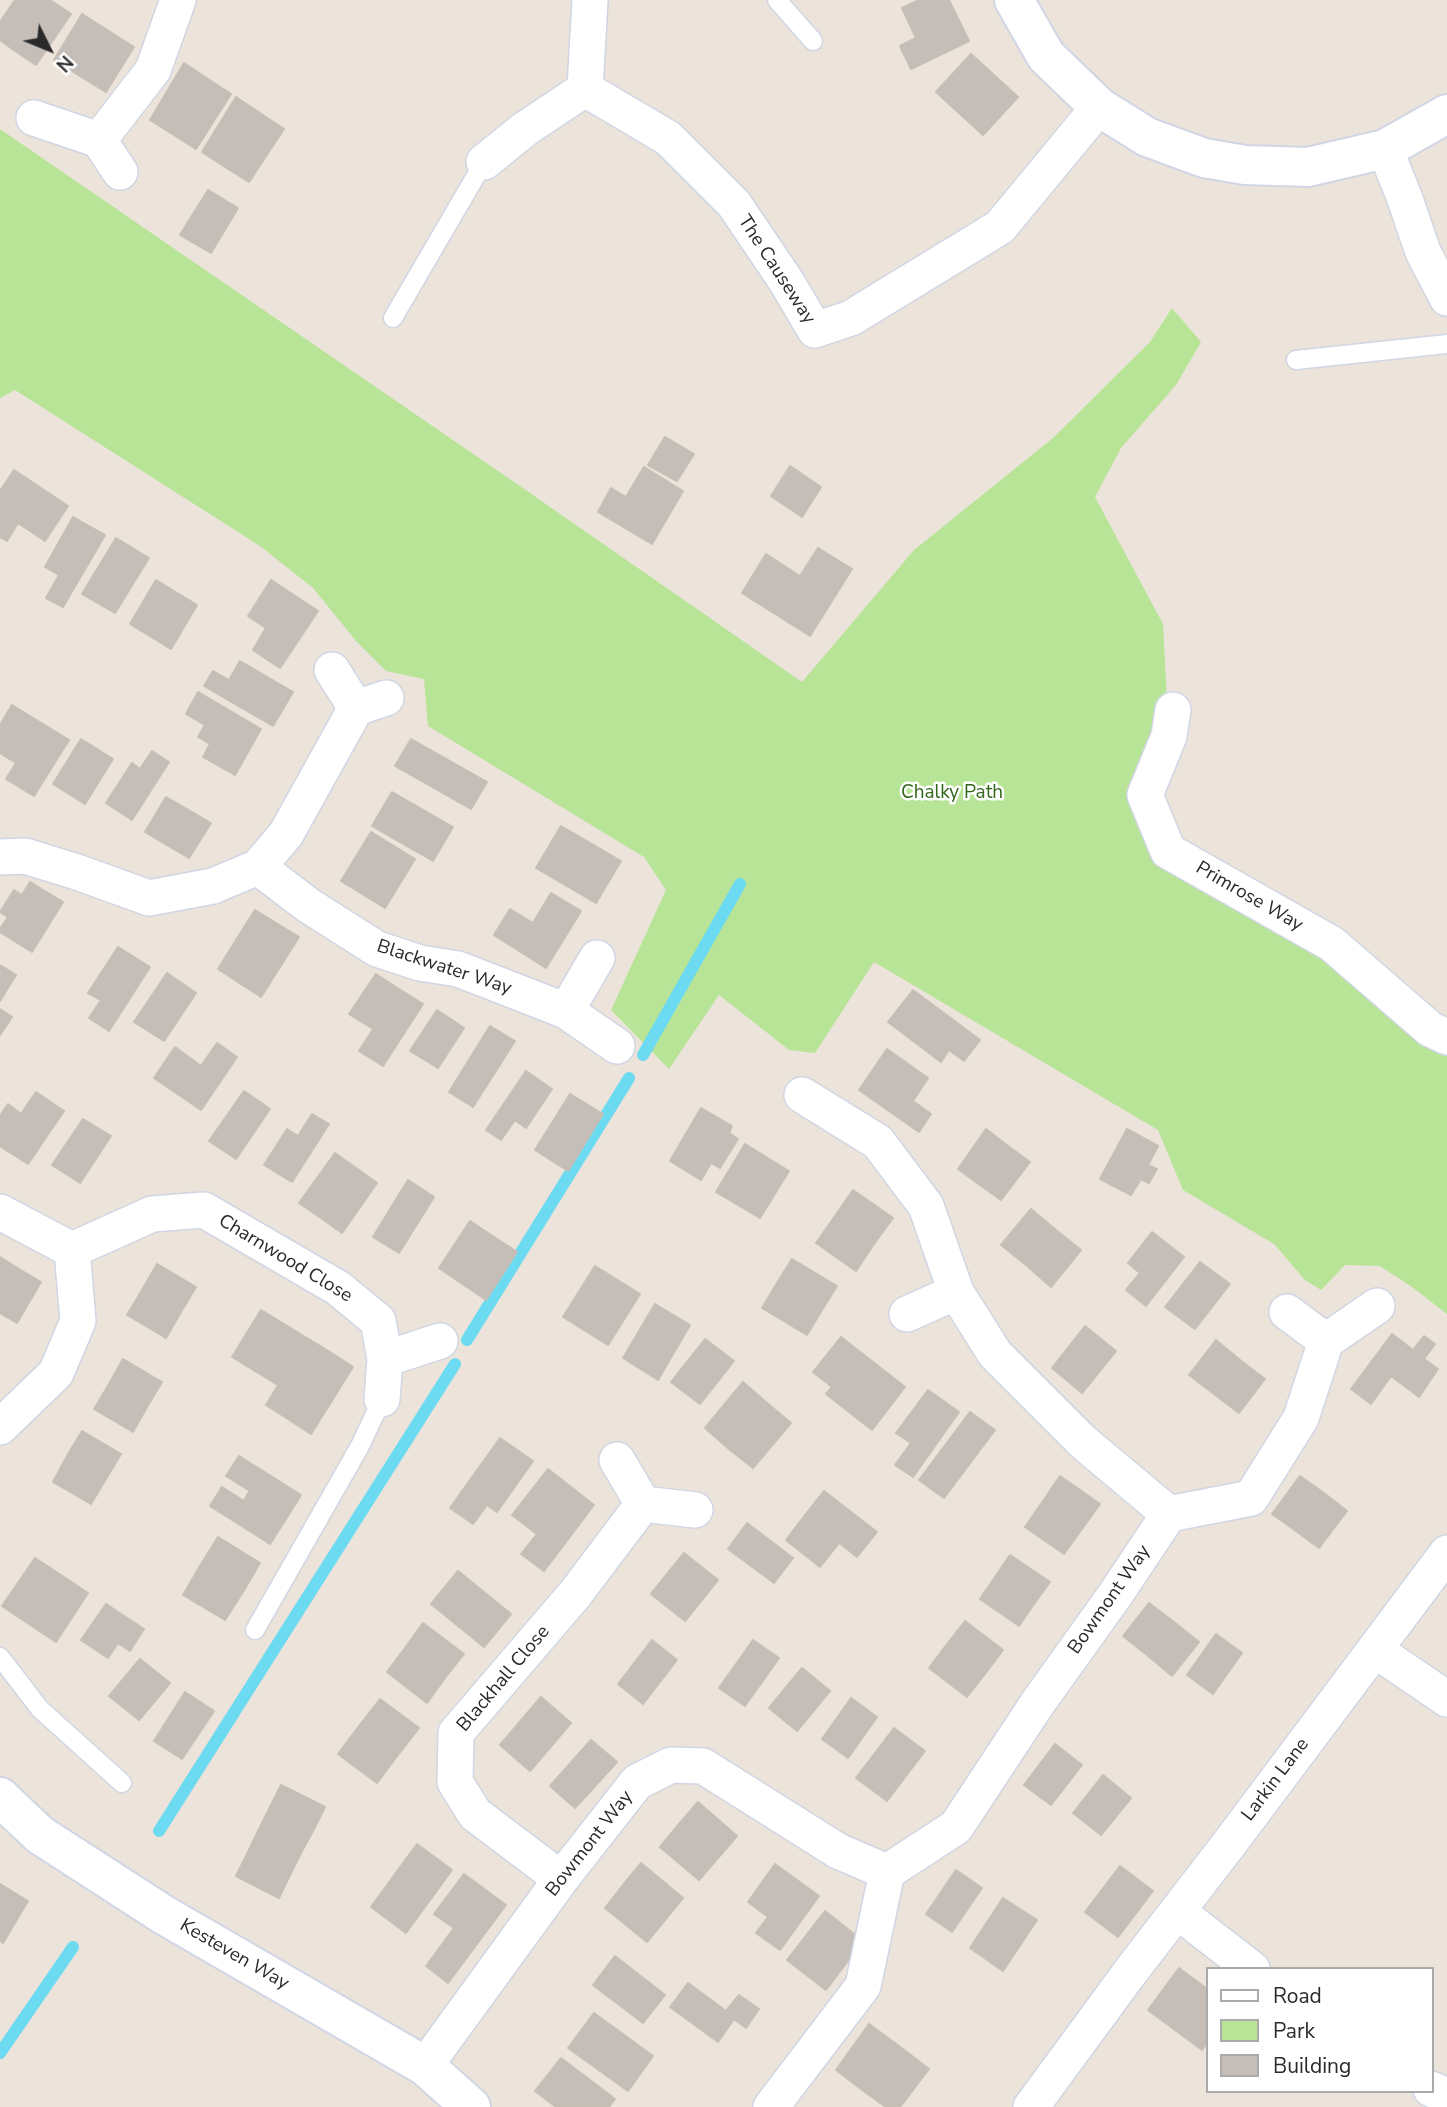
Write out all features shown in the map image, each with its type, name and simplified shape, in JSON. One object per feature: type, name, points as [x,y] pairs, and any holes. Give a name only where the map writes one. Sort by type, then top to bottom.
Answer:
[{"type":"street","points":[[99,140],[153,69],[178,0]]},
{"type":"street","points":[[484,162],[525,129],[585,89],[590,0]]},
{"type":"street","points":[[1014,0],[1046,56],[1099,107],[1147,137],[1204,158],[1245,165],[1308,167],[1385,149],[1447,114]]},
{"type":"street","name":"The Causeway","points":[[585,89],[668,138],[734,204],[786,281],[815,330],[851,318],[1000,227],[1099,107]]},
{"type":"street","points":[[34,118],[99,140],[120,173]]},
{"type":"street","points":[[1385,149],[1423,252],[1447,298]]},
{"type":"street","points":[[0,857],[25,856],[149,898],[213,886],[258,867],[286,834],[371,703],[332,670]]},
{"type":"street","name":"Primrose Way","points":[[1173,710],[1168,736],[1146,795],[1168,851],[1332,944],[1430,1030],[1447,1037]]},
{"type":"street","name":"Blackwater Way","points":[[258,867],[308,905],[377,948],[419,963],[458,969],[566,1012],[617,1046]]},
{"type":"street","points":[[566,1012],[597,958]]},
{"type":"street","points":[[802,1095],[878,1142],[926,1206],[957,1293],[995,1354],[1083,1442],[1169,1514],[1251,1498],[1301,1418],[1326,1341],[1377,1306]]},
{"type":"street","name":"Charnwood Close","points":[[72,1250],[152,1214],[204,1210],[338,1288],[378,1321],[385,1359],[382,1399]]},
{"type":"street","points":[[0,1212],[72,1250],[78,1321],[56,1373],[0,1427]]},
{"type":"street","points":[[907,1314],[957,1293]]},
{"type":"street","points":[[1287,1312],[1326,1341]]},
{"type":"street","points":[[385,1359],[440,1341]]},
{"type":"street","points":[[617,1460],[643,1504],[695,1510]]},
{"type":"street","name":"Blackhall Close","points":[[561,1879],[475,1814],[455,1782],[456,1733],[575,1594],[643,1504]]},
{"type":"street","name":"Bowmont Way","points":[[425,2066],[561,1879],[637,1782],[671,1765],[703,1766],[838,1851],[887,1872],[956,1827],[1037,1704],[1169,1514]]},
{"type":"street","name":"Larkin Lane","points":[[1031,2107],[1131,1970],[1447,1553]]},
{"type":"street","points":[[1375,1650],[1447,1699]]},
{"type":"street","name":"Kesteven Way","points":[[0,1797],[40,1835],[164,1915],[425,2066],[471,2107]]},
{"type":"street","points":[[782,2103],[863,1986],[887,1872]]},
{"type":"street","points":[[1177,1911],[1249,1967]]},
{"type":"lane","points":[[777,0],[813,41]]},
{"type":"lane","points":[[393,318],[484,162]]},
{"type":"lane","points":[[1296,360],[1447,344]]},
{"type":"lane","points":[[254,1630],[360,1446],[382,1399]]},
{"type":"lane","points":[[0,1657],[40,1709],[122,1783]]},
{"type":"green space","name":"Chalky Path","points":[[0,129],[802,682],[914,550],[1053,438],[1150,342],[1172,308],[1201,342],[1176,385],[1121,448],[1095,497],[1163,624],[1167,701],[1163,734],[1163,857],[1324,954],[1447,1053],[1447,1314],[1380,1266],[1345,1265],[1321,1290],[1305,1280],[1274,1244],[1183,1190],[1158,1130],[874,962],[815,1053],[789,1050],[719,995],[669,1069],[611,1010],[666,890],[644,857],[428,726],[424,679],[386,671],[356,641],[313,588],[260,546],[15,390],[0,398]]},
{"type":"building","points":[[15,0],[50,0],[15,51],[0,40],[0,22]]},
{"type":"building","points":[[50,0],[71,14],[36,65],[15,51]]},
{"type":"building","points":[[919,0],[949,0],[969,41],[911,69],[900,46],[916,38],[902,8]]},
{"type":"building","points":[[82,14],[112,33],[83,78],[54,60]]},
{"type":"building","points":[[112,33],[134,47],[106,92],[83,78]]},
{"type":"building","points":[[971,54],[1018,97],[983,135],[936,92]]},
{"type":"building","points":[[184,63],[208,79],[174,135],[150,120]]},
{"type":"building","points":[[208,79],[231,94],[196,149],[174,135]]},
{"type":"building","points":[[236,97],[260,113],[225,167],[202,152]]},
{"type":"building","points":[[260,113],[284,129],[249,182],[225,167]]},
{"type":"building","points":[[208,190],[238,208],[211,253],[180,235]]},
{"type":"building","points":[[665,437],[694,454],[677,481],[648,465]]},
{"type":"building","points":[[790,466],[821,487],[802,517],[771,496]]},
{"type":"building","points":[[644,467],[683,491],[652,544],[598,512],[611,488],[626,497]]},
{"type":"building","points":[[14,470],[68,506],[45,541],[18,523],[7,541],[0,537],[0,491]]},
{"type":"building","points":[[73,517],[105,535],[63,607],[46,598],[59,575],[45,567]]},
{"type":"building","points":[[116,538],[149,558],[115,613],[82,594]]},
{"type":"building","points":[[818,548],[852,569],[810,636],[742,593],[766,554],[800,576]]},
{"type":"building","points":[[156,580],[197,605],[171,649],[130,624]]},
{"type":"building","points":[[271,580],[318,611],[280,668],[253,650],[266,628],[248,616]]},
{"type":"building","points":[[240,661],[293,692],[273,726],[204,686],[213,671],[229,680]]},
{"type":"building","points":[[198,692],[261,729],[235,775],[203,757],[210,744],[198,737],[205,725],[186,714]]},
{"type":"building","points":[[12,705],[69,740],[34,796],[6,779],[16,763],[0,753],[0,725]]},
{"type":"building","points":[[81,739],[113,759],[85,804],[53,784]]},
{"type":"building","points":[[411,739],[487,782],[471,809],[395,766]]},
{"type":"building","points":[[152,751],[169,762],[132,820],[106,803],[132,763],[140,769]]},
{"type":"building","points":[[392,792],[453,827],[433,861],[372,826]]},
{"type":"building","points":[[166,797],[211,823],[189,858],[145,832]]},
{"type":"building","points":[[561,826],[621,861],[596,903],[536,868]]},
{"type":"building","points":[[371,832],[415,859],[385,908],[341,881]]},
{"type":"building","points":[[30,882],[63,902],[32,952],[0,932],[8,917],[0,912],[14,890],[22,895]]},
{"type":"building","points":[[551,893],[581,911],[546,968],[494,935],[510,909],[533,923]]},
{"type":"building","points":[[255,910],[299,937],[280,967],[236,940]]},
{"type":"building","points":[[236,940],[280,967],[261,997],[218,969]]},
{"type":"building","points":[[118,947],[150,967],[109,1031],[89,1018],[101,1000],[88,993]]},
{"type":"building","points":[[0,965],[16,975],[0,1001]]},
{"type":"building","points":[[167,973],[196,993],[164,1041],[134,1022]]},
{"type":"building","points":[[376,974],[399,989],[373,1029],[349,1014]]},
{"type":"building","points":[[399,989],[423,1004],[383,1066],[359,1051]]},
{"type":"building","points":[[913,990],[980,1040],[964,1061],[949,1050],[941,1062],[888,1022]]},
{"type":"building","points":[[0,1009],[12,1017],[0,1035]]},
{"type":"building","points":[[437,1010],[464,1028],[438,1068],[410,1051]]},
{"type":"building","points":[[490,1026],[515,1041],[473,1107],[449,1092]]},
{"type":"building","points":[[217,1043],[237,1057],[201,1110],[154,1078],[175,1047],[201,1066]]},
{"type":"building","points":[[887,1049],[928,1078],[913,1101],[931,1114],[919,1132],[859,1090]]},
{"type":"building","points":[[526,1071],[552,1089],[526,1128],[515,1120],[501,1140],[486,1130]]},
{"type":"building","points":[[244,1091],[270,1109],[236,1159],[209,1141]]},
{"type":"building","points":[[36,1092],[64,1111],[28,1164],[0,1146],[0,1116],[8,1104],[21,1114]]},
{"type":"building","points":[[570,1094],[603,1114],[568,1171],[535,1150]]},
{"type":"building","points":[[701,1108],[732,1126],[729,1133],[738,1139],[720,1168],[711,1163],[701,1180],[670,1161]]},
{"type":"building","points":[[312,1114],[329,1124],[292,1182],[264,1165],[287,1129],[298,1136]]},
{"type":"building","points":[[83,1119],[111,1136],[80,1183],[52,1165]]},
{"type":"building","points":[[986,1129],[1008,1146],[980,1185],[958,1169]]},
{"type":"building","points":[[1127,1129],[1158,1146],[1148,1165],[1157,1169],[1149,1183],[1141,1179],[1131,1195],[1100,1179]]},
{"type":"building","points":[[745,1144],[789,1171],[760,1218],[716,1192]]},
{"type":"building","points":[[1008,1146],[1030,1162],[1001,1200],[980,1185]]},
{"type":"building","points":[[335,1153],[356,1168],[321,1218],[299,1203]]},
{"type":"building","points":[[356,1168],[377,1183],[342,1233],[321,1218]]},
{"type":"building","points":[[408,1180],[434,1197],[399,1253],[373,1237]]},
{"type":"building","points":[[853,1190],[893,1218],[874,1244],[835,1216]]},
{"type":"building","points":[[1031,1209],[1056,1230],[1026,1265],[1001,1245]]},
{"type":"building","points":[[835,1216],[874,1244],[856,1271],[816,1243]]},
{"type":"building","points":[[470,1221],[517,1252],[486,1300],[439,1268]]},
{"type":"building","points":[[1056,1230],[1081,1250],[1051,1287],[1026,1265]]},
{"type":"building","points":[[1152,1232],[1184,1257],[1146,1306],[1126,1290],[1140,1273],[1128,1263]]},
{"type":"building","points":[[0,1257],[19,1269],[0,1301]]},
{"type":"building","points":[[792,1259],[837,1286],[822,1310],[777,1283]]},
{"type":"building","points":[[1200,1262],[1230,1284],[1195,1329],[1165,1307]]},
{"type":"building","points":[[157,1264],[196,1287],[181,1312],[142,1290]]},
{"type":"building","points":[[595,1266],[640,1294],[608,1345],[563,1317]]},
{"type":"building","points":[[19,1269],[41,1282],[17,1323],[0,1313],[0,1301]]},
{"type":"building","points":[[777,1283],[822,1310],[807,1335],[762,1308]]},
{"type":"building","points":[[142,1290],[181,1312],[166,1338],[127,1315]]},
{"type":"building","points":[[655,1304],[690,1325],[658,1380],[623,1358]]},
{"type":"building","points":[[261,1310],[284,1324],[255,1371],[232,1357]]},
{"type":"building","points":[[284,1324],[307,1338],[278,1385],[255,1371]]},
{"type":"building","points":[[1085,1326],[1116,1351],[1082,1393],[1052,1368]]},
{"type":"building","points":[[1392,1334],[1413,1350],[1424,1336],[1435,1344],[1424,1359],[1438,1369],[1419,1397],[1391,1376],[1371,1404],[1351,1389]]},
{"type":"building","points":[[841,1337],[882,1369],[849,1412],[826,1394],[832,1387],[813,1372]]},
{"type":"building","points":[[307,1338],[330,1352],[288,1419],[266,1405]]},
{"type":"building","points":[[705,1339],[734,1361],[700,1404],[671,1382]]},
{"type":"building","points":[[1216,1340],[1240,1360],[1214,1394],[1189,1375]]},
{"type":"building","points":[[330,1352],[353,1367],[311,1434],[288,1419]]},
{"type":"building","points":[[123,1359],[162,1382],[147,1407],[109,1384]]},
{"type":"building","points":[[1240,1360],[1265,1379],[1239,1413],[1214,1394]]},
{"type":"building","points":[[882,1369],[905,1387],[872,1430],[849,1412]]},
{"type":"building","points":[[743,1382],[767,1403],[729,1449],[705,1428]]},
{"type":"building","points":[[109,1384],[147,1407],[133,1432],[94,1409]]},
{"type":"building","points":[[928,1390],[959,1412],[913,1477],[895,1465],[911,1443],[896,1433]]},
{"type":"building","points":[[767,1403],[791,1423],[753,1468],[729,1449]]},
{"type":"building","points":[[970,1412],[995,1430],[944,1498],[919,1480]]},
{"type":"building","points":[[82,1431],[121,1454],[106,1479],[67,1456]]},
{"type":"building","points":[[500,1438],[533,1461],[497,1512],[487,1505],[473,1524],[450,1508]]},
{"type":"building","points":[[67,1456],[106,1479],[91,1504],[53,1482]]},
{"type":"building","points":[[239,1456],[301,1495],[286,1519],[247,1495],[250,1491],[226,1476]]},
{"type":"building","points":[[548,1469],[594,1505],[544,1571],[521,1554],[537,1534],[512,1515]]},
{"type":"building","points":[[1060,1476],[1100,1504],[1082,1529],[1043,1501]]},
{"type":"building","points":[[1300,1476],[1324,1493],[1296,1531],[1272,1514]]},
{"type":"building","points":[[222,1487],[244,1501],[247,1495],[286,1519],[270,1544],[210,1506]]},
{"type":"building","points":[[824,1491],[877,1532],[857,1557],[805,1515]]},
{"type":"building","points":[[1324,1493],[1347,1511],[1319,1548],[1296,1531]]},
{"type":"building","points":[[1043,1501],[1082,1529],[1064,1554],[1025,1527]]},
{"type":"building","points":[[805,1515],[839,1543],[820,1567],[786,1540]]},
{"type":"building","points":[[747,1523],[793,1558],[774,1583],[728,1549]]},
{"type":"building","points":[[218,1537],[260,1563],[243,1592],[200,1566]]},
{"type":"building","points":[[684,1553],[718,1580],[685,1621],[651,1594]]},
{"type":"building","points":[[1010,1555],[1050,1582],[1034,1604],[995,1577]]},
{"type":"building","points":[[35,1558],[61,1575],[29,1624],[2,1606]]},
{"type":"building","points":[[200,1566],[243,1592],[225,1620],[183,1595]]},
{"type":"building","points":[[458,1571],[511,1614],[484,1647],[431,1604]]},
{"type":"building","points":[[61,1575],[88,1593],[56,1642],[29,1624]]},
{"type":"building","points":[[995,1577],[1034,1604],[1019,1626],[980,1599]]},
{"type":"building","points":[[1149,1603],[1174,1622],[1147,1655],[1123,1636]]},
{"type":"building","points":[[106,1604],[144,1629],[130,1651],[118,1643],[108,1658],[81,1640]]},
{"type":"building","points":[[965,1621],[1003,1650],[985,1674],[947,1644]]},
{"type":"building","points":[[1174,1622],[1199,1642],[1172,1676],[1147,1655]]},
{"type":"building","points":[[423,1623],[464,1654],[445,1678],[405,1648]]},
{"type":"building","points":[[1216,1634],[1242,1653],[1213,1694],[1187,1675]]},
{"type":"building","points":[[652,1640],[677,1660],[643,1704],[618,1684]]},
{"type":"building","points":[[753,1640],[779,1658],[745,1706],[719,1688]]},
{"type":"building","points":[[947,1644],[985,1674],[967,1697],[929,1668]]},
{"type":"building","points":[[405,1648],[445,1678],[427,1703],[387,1672]]},
{"type":"building","points":[[140,1659],[170,1683],[139,1720],[109,1696]]},
{"type":"building","points":[[802,1668],[830,1691],[797,1731],[769,1708]]},
{"type":"building","points":[[185,1692],[214,1711],[182,1759],[154,1741]]},
{"type":"building","points":[[541,1697],[571,1723],[530,1771],[500,1745]]},
{"type":"building","points":[[851,1698],[877,1717],[848,1758],[822,1739]]},
{"type":"building","points":[[380,1699],[419,1728],[398,1755],[359,1726]]},
{"type":"building","points":[[359,1726],[398,1755],[377,1783],[338,1754]]},
{"type":"building","points":[[894,1728],[925,1751],[887,1801],[856,1778]]},
{"type":"building","points":[[591,1740],[617,1762],[575,1808],[550,1786]]},
{"type":"building","points":[[1055,1744],[1082,1765],[1051,1805],[1024,1785]]},
{"type":"building","points":[[1103,1775],[1131,1798],[1101,1835],[1073,1813]]},
{"type":"building","points":[[281,1785],[325,1807],[313,1831],[269,1809]]},
{"type":"building","points":[[698,1802],[737,1836],[718,1858],[679,1824]]},
{"type":"building","points":[[269,1809],[313,1831],[301,1853],[258,1831]]},
{"type":"building","points":[[679,1824],[718,1858],[699,1880],[660,1847]]},
{"type":"building","points":[[258,1831],[301,1853],[290,1875],[247,1854]]},
{"type":"building","points":[[417,1844],[452,1870],[406,1933],[371,1907]]},
{"type":"building","points":[[247,1854],[290,1875],[279,1898],[236,1876]]},
{"type":"building","points":[[641,1863],[683,1898],[665,1920],[623,1885]]},
{"type":"building","points":[[775,1864],[819,1896],[780,1950],[756,1933],[768,1917],[748,1902]]},
{"type":"building","points":[[1120,1866],[1153,1891],[1118,1937],[1085,1912]]},
{"type":"building","points":[[956,1870],[982,1888],[952,1932],[926,1914]]},
{"type":"building","points":[[464,1874],[506,1905],[448,1983],[426,1966],[454,1928],[434,1914]]},
{"type":"building","points":[[0,1884],[28,1901],[3,1943],[0,1941]]},
{"type":"building","points":[[623,1885],[665,1920],[647,1942],[605,1908]]},
{"type":"building","points":[[1003,1898],[1037,1920],[1003,1971],[970,1948]]},
{"type":"building","points":[[825,1911],[863,1941],[826,1990],[787,1960]]},
{"type":"building","points":[[615,1956],[665,1995],[643,2023],[593,1985]]},
{"type":"building","points":[[1179,1968],[1206,1988],[1175,2030],[1148,2010]]},
{"type":"building","points":[[688,1983],[726,2011],[739,1995],[759,2009],[746,2028],[734,2019],[718,2042],[670,2007]]},
{"type":"building","points":[[1206,1988],[1206,2044],[1202,2050],[1175,2030]]},
{"type":"building","points":[[594,2013],[653,2056],[628,2091],[568,2048]]},
{"type":"building","points":[[869,2024],[899,2046],[865,2092],[836,2070]]},
{"type":"building","points":[[899,2046],[929,2069],[900,2107],[886,2107],[865,2092]]},
{"type":"building","points":[[561,2058],[615,2099],[609,2107],[556,2107],[535,2091]]},
{"type":"waterway","points":[[643,1055],[740,884]]},
{"type":"waterway","points":[[467,1340],[629,1078]]},
{"type":"waterway","points":[[159,1831],[455,1364]]},
{"type":"waterway","points":[[0,2053],[73,1947]]}]
